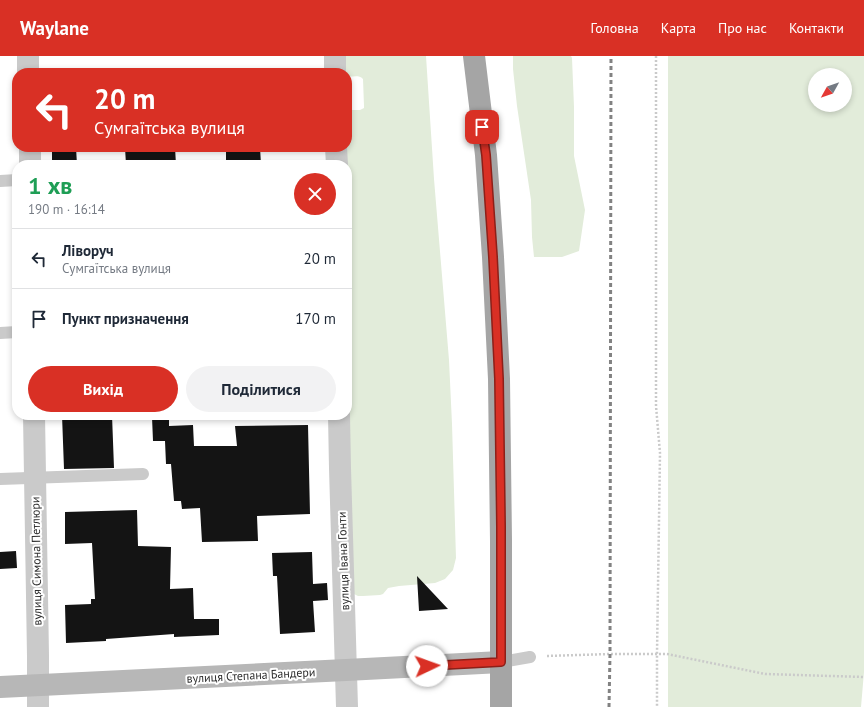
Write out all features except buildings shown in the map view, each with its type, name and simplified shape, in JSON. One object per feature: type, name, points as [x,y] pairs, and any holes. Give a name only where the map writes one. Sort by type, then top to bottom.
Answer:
[{"type":"main road","points":[[474,56],[486,155],[499,379],[502,707]]},
{"type":"street","points":[[28,56],[28,68]]},
{"type":"street","points":[[335,56],[336,68]]},
{"type":"street","name":"вулиця Симона Петлюри","points":[[34,420],[38,707]]},
{"type":"street","name":"вулиця Івана Гонти","points":[[339,420],[347,707]]},
{"type":"street","name":"вулиця Степана Бандери","points":[[0,687],[501,662]]},
{"type":"lane","points":[[0,181],[12,180]]},
{"type":"lane","points":[[0,333],[12,332]]},
{"type":"lane","points":[[0,479],[143,474]]},
{"type":"lane","points":[[501,662],[530,657]]},
{"type":"path","points":[[656,56],[656,406],[660,452],[657,707]]},
{"type":"path","points":[[530,657],[604,654],[667,654],[765,674],[864,677]]},
{"type":"green space","points":[[342,56],[426,56],[434,179],[449,360],[452,424],[456,558],[453,570],[445,579],[435,583],[399,586],[388,588],[383,594],[380,595],[363,596],[354,594],[347,420],[352,420],[352,160],[347,160],[347,152],[352,152],[352,110],[360,110],[364,108],[363,79],[352,76],[352,68],[343,68]]},
{"type":"green space","points":[[513,56],[571,56],[572,58],[574,156],[585,210],[579,251],[562,257],[534,257],[531,200],[517,106]]},
{"type":"green space","points":[[668,56],[864,56],[864,672],[861,707],[668,707]]},
{"type":"railway","points":[[609,707],[611,56]]},
{"type":"route","points":[[427,666],[501,662],[499,379],[493,257],[486,155],[482,127]]}]
